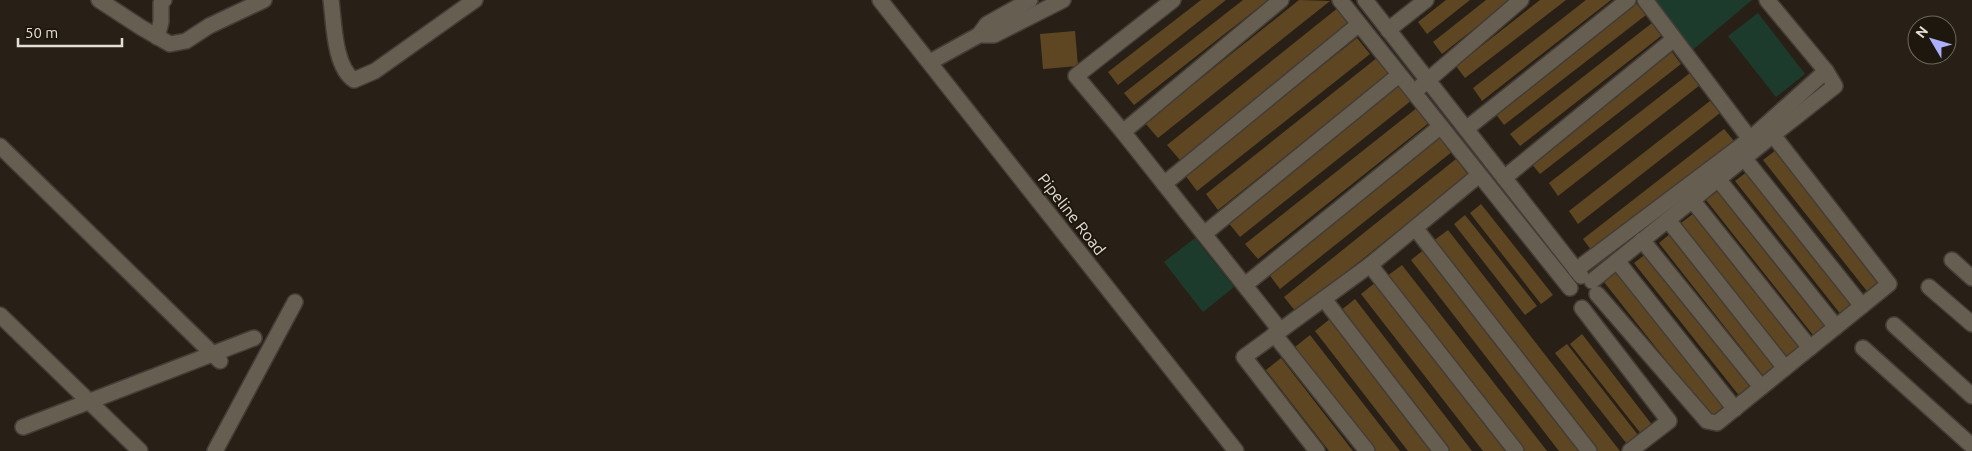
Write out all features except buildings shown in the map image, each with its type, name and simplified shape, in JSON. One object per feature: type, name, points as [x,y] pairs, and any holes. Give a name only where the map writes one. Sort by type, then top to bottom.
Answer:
[{"type":"street","points":[[99,0],[170,44],[186,41],[209,26],[264,0]]},
{"type":"street","points":[[157,37],[161,22],[161,3],[164,0]]},
{"type":"street","points":[[331,0],[338,54],[348,75],[354,80],[376,71],[475,0]]},
{"type":"street","name":"Pipeline Road","points":[[880,0],[1236,451]]},
{"type":"street","points":[[930,62],[979,35],[987,24],[1030,0]]},
{"type":"street","points":[[979,35],[994,35],[1063,0]]},
{"type":"street","points":[[1173,0],[1076,76],[1123,132],[1245,286],[1277,332],[1367,451]]},
{"type":"street","points":[[1123,132],[1281,0]]},
{"type":"street","points":[[1340,0],[1358,25],[1570,288]]},
{"type":"street","points":[[1365,0],[1587,281],[1707,421],[1717,423],[1888,284],[1773,134]]},
{"type":"street","points":[[1388,30],[1426,0]]},
{"type":"street","points":[[1413,92],[1520,0]]},
{"type":"street","points":[[1466,129],[1628,0]]},
{"type":"street","points":[[1645,0],[1750,139]]},
{"type":"street","points":[[1630,451],[1669,421],[1582,308],[1572,303],[1568,293],[1573,283],[1587,281],[1617,261],[1835,86],[1826,71],[1767,0]]},
{"type":"street","points":[[1164,184],[1358,25]]},
{"type":"street","points":[[1504,178],[1674,39]]},
{"type":"street","points":[[1587,281],[1826,71]]},
{"type":"street","points":[[1204,234],[1399,75]]},
{"type":"street","points":[[1245,286],[1440,127]]},
{"type":"street","points":[[0,146],[216,357]]},
{"type":"street","points":[[1744,158],[1862,306]]},
{"type":"street","points":[[1317,451],[1244,357],[1370,265],[1416,229],[1479,175]]},
{"type":"street","points":[[1718,179],[1836,327]]},
{"type":"street","points":[[1692,200],[1810,348]]},
{"type":"street","points":[[1668,220],[1785,368]]},
{"type":"street","points":[[1416,229],[1589,451]]},
{"type":"street","points":[[1642,240],[1761,387]]},
{"type":"street","points":[[1952,260],[1972,278]]},
{"type":"street","points":[[1617,261],[1735,409]]},
{"type":"street","points":[[1370,265],[1516,451]]},
{"type":"street","points":[[1582,308],[1592,304],[1587,281]]},
{"type":"street","points":[[1929,288],[1972,324]]},
{"type":"street","points":[[1324,299],[1441,451]]},
{"type":"street","points":[[215,451],[295,302]]},
{"type":"street","points":[[0,315],[140,451]]},
{"type":"street","points":[[1894,325],[1972,396]]},
{"type":"street","points":[[23,427],[216,357],[254,338]]},
{"type":"street","points":[[1863,348],[1972,446]]},
{"type":"green space","points":[[1647,0],[1752,0],[1689,53]]},
{"type":"green space","points":[[1758,13],[1805,74],[1776,97],[1728,36]]},
{"type":"green space","points":[[1195,238],[1234,287],[1203,312],[1164,262]]}]
